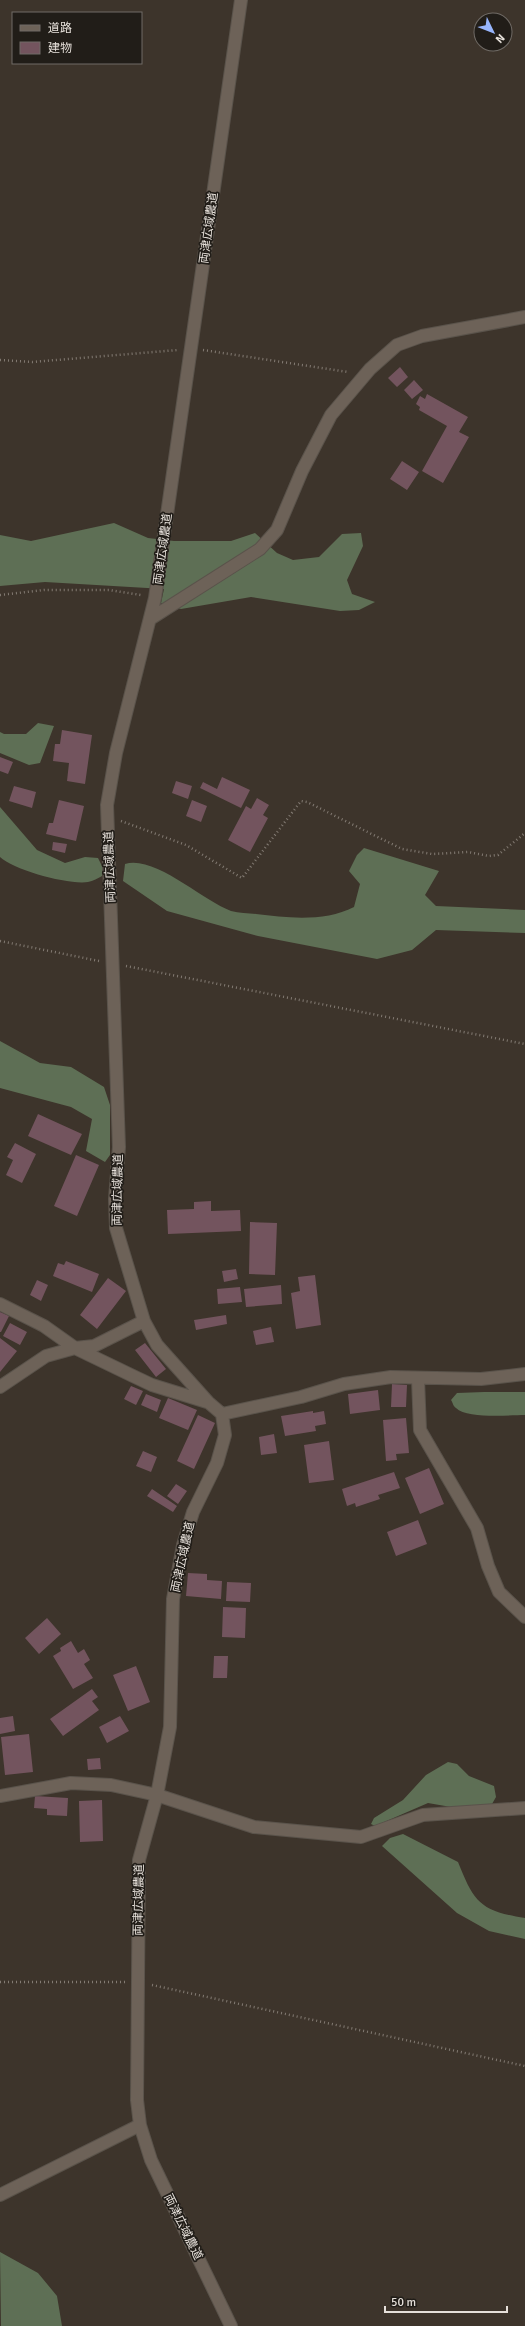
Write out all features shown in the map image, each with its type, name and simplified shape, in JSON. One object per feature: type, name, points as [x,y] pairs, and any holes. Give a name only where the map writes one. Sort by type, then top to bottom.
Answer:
[{"type":"street","name":"両津広域農道","points":[[231,2326],[154,2167],[140,2125],[137,2100],[139,1860],[158,1795],[170,1727],[173,1599],[183,1545],[193,1512],[217,1463],[225,1435],[222,1414],[208,1402],[157,1345],[144,1321],[116,1228],[115,1199],[119,1147],[114,964],[107,805],[116,754],[156,598],[241,0]]},
{"type":"street","points":[[150,619],[260,549],[277,530],[302,471],[331,415],[370,369],[397,346],[422,336],[525,317]]},
{"type":"street","points":[[0,1304],[44,1326],[75,1348],[152,1385],[208,1402]]},
{"type":"street","points":[[0,1387],[46,1356],[75,1348],[94,1346],[144,1321]]},
{"type":"street","points":[[222,1414],[302,1397],[344,1384],[391,1377],[418,1379],[481,1379],[525,1374]]},
{"type":"street","points":[[418,1379],[420,1430],[477,1528],[488,1566],[499,1592],[525,1617]]},
{"type":"street","points":[[0,1796],[71,1783],[111,1785],[158,1795],[254,1827],[361,1837],[423,1815],[525,1808]]},
{"type":"street","points":[[0,2194],[140,2125]]},
{"type":"path","points":[[0,360],[32,362],[192,349],[353,373],[370,369]]},
{"type":"path","points":[[0,594],[44,590],[109,590],[156,598]]},
{"type":"path","points":[[108,816],[186,845],[242,878],[301,801],[307,802],[402,849],[432,854],[468,852],[489,856],[498,855],[525,833]]},
{"type":"path","points":[[0,941],[525,1044]]},
{"type":"path","points":[[0,1982],[138,1982],[525,2066]]},
{"type":"green space","points":[[114,523],[148,538],[174,541],[231,541],[255,533],[277,553],[293,560],[319,557],[342,534],[361,533],[363,546],[347,580],[352,594],[375,602],[359,610],[340,611],[251,597],[181,609],[161,603],[164,589],[45,582],[0,586],[0,535],[31,541]]},
{"type":"green space","points":[[38,723],[54,726],[40,763],[29,765],[0,753],[0,732],[4,734],[26,734]]},
{"type":"green space","points":[[0,807],[37,850],[65,863],[85,857],[98,858],[103,868],[102,876],[88,882],[68,881],[42,876],[7,862],[0,857]]},
{"type":"green space","points":[[364,848],[439,871],[425,895],[436,906],[525,910],[525,933],[436,930],[412,950],[377,959],[258,936],[167,911],[123,881],[125,864],[137,863],[150,866],[164,872],[220,906],[231,911],[281,917],[319,917],[343,912],[354,907],[360,884],[349,871],[357,855]]},
{"type":"green space","points":[[0,1041],[40,1063],[71,1067],[104,1087],[110,1105],[110,1155],[105,1162],[86,1151],[92,1119],[71,1107],[0,1088]]},
{"type":"green space","points":[[525,1392],[525,1415],[489,1416],[469,1414],[456,1408],[451,1400],[457,1393]]},
{"type":"green space","points":[[448,1762],[457,1764],[469,1776],[494,1786],[496,1797],[492,1804],[468,1810],[428,1803],[375,1826],[371,1824],[374,1818],[403,1800],[426,1775]]},
{"type":"green space","points":[[403,1834],[458,1862],[474,1895],[488,1908],[498,1912],[525,1918],[525,1939],[489,1931],[457,1913],[382,1846],[390,1838]]},
{"type":"green space","points":[[0,2252],[38,2273],[57,2296],[62,2326],[1,2326]]},
{"type":"building","points":[[400,367],[408,377],[397,387],[388,378]]},
{"type":"building","points":[[414,380],[423,390],[412,399],[404,390]]},
{"type":"building","points":[[427,394],[468,417],[459,432],[469,437],[443,483],[422,471],[447,426],[419,410],[420,407],[416,404],[420,396],[425,399]]},
{"type":"building","points":[[402,461],[419,472],[407,490],[390,479]]},
{"type":"building","points":[[62,730],[92,735],[85,784],[67,781],[69,763],[53,761],[55,744],[60,744]]},
{"type":"building","points":[[0,757],[13,762],[8,774],[0,771]]},
{"type":"building","points":[[222,777],[250,790],[241,808],[200,788],[203,782],[217,789]]},
{"type":"building","points":[[176,781],[192,786],[188,799],[172,793]]},
{"type":"building","points":[[14,786],[36,792],[32,808],[9,801]]},
{"type":"building","points":[[257,798],[269,805],[263,815],[268,818],[250,852],[228,840],[246,806],[251,809]]},
{"type":"building","points":[[59,800],[84,806],[76,841],[46,834],[49,823],[53,823]]},
{"type":"building","points":[[192,800],[207,806],[201,822],[186,816]]},
{"type":"building","points":[[53,842],[67,844],[65,853],[52,850]]},
{"type":"building","points":[[38,1114],[82,1134],[71,1155],[28,1136]]},
{"type":"building","points":[[15,1143],[36,1154],[22,1183],[6,1175],[13,1160],[7,1157]]},
{"type":"building","points":[[76,1155],[99,1165],[77,1216],[54,1206]]},
{"type":"building","points":[[211,1201],[211,1211],[240,1210],[241,1231],[168,1234],[167,1210],[194,1209],[194,1202]]},
{"type":"building","points":[[250,1222],[277,1223],[275,1275],[249,1274]]},
{"type":"building","points":[[66,1261],[99,1274],[92,1292],[53,1276],[58,1263],[64,1265]]},
{"type":"building","points":[[236,1269],[238,1279],[224,1282],[222,1271]]},
{"type":"building","points":[[315,1275],[321,1325],[296,1329],[291,1293],[300,1291],[298,1277]]},
{"type":"building","points":[[108,1278],[126,1291],[97,1329],[80,1315]]},
{"type":"building","points":[[37,1280],[48,1285],[41,1301],[30,1295]]},
{"type":"building","points":[[281,1285],[282,1304],[246,1307],[244,1289]]},
{"type":"building","points":[[240,1287],[242,1302],[218,1304],[217,1289]]},
{"type":"building","points":[[0,1312],[9,1316],[1,1332],[0,1332]]},
{"type":"building","points":[[226,1315],[227,1324],[196,1330],[194,1320]]},
{"type":"building","points":[[10,1323],[27,1332],[20,1345],[3,1336]]},
{"type":"building","points":[[271,1327],[274,1342],[256,1345],[253,1331]]},
{"type":"building","points":[[0,1338],[17,1351],[0,1372]]},
{"type":"building","points":[[145,1343],[166,1369],[156,1377],[135,1350]]},
{"type":"building","points":[[392,1384],[407,1385],[406,1407],[391,1407]]},
{"type":"building","points":[[131,1386],[143,1391],[136,1405],[124,1399]]},
{"type":"building","points":[[378,1390],[380,1410],[350,1414],[348,1394]]},
{"type":"building","points":[[146,1394],[161,1400],[157,1412],[141,1405]]},
{"type":"building","points":[[168,1398],[197,1410],[188,1430],[159,1418]]},
{"type":"building","points":[[313,1411],[313,1413],[324,1411],[326,1424],[315,1426],[316,1431],[285,1436],[281,1416]]},
{"type":"building","points":[[198,1415],[215,1423],[194,1469],[177,1461]]},
{"type":"building","points":[[406,1418],[409,1453],[396,1454],[397,1460],[386,1461],[383,1420]]},
{"type":"building","points":[[274,1434],[277,1453],[261,1455],[259,1437]]},
{"type":"building","points":[[329,1441],[334,1480],[309,1483],[304,1445]]},
{"type":"building","points":[[143,1451],[157,1457],[151,1472],[136,1466]]},
{"type":"building","points":[[429,1468],[444,1504],[420,1514],[405,1478]]},
{"type":"building","points":[[394,1472],[400,1488],[378,1495],[380,1499],[356,1507],[355,1503],[347,1506],[342,1489]]},
{"type":"building","points":[[176,1484],[187,1491],[178,1504],[167,1496]]},
{"type":"building","points":[[152,1489],[177,1506],[173,1512],[147,1496]]},
{"type":"building","points":[[418,1520],[427,1544],[396,1556],[387,1532]]},
{"type":"building","points":[[188,1573],[207,1574],[207,1580],[222,1581],[221,1599],[186,1596]]},
{"type":"building","points":[[227,1582],[251,1583],[250,1602],[226,1601]]},
{"type":"building","points":[[223,1607],[246,1608],[245,1638],[222,1637]]},
{"type":"building","points":[[47,1618],[61,1634],[39,1654],[25,1638]]},
{"type":"building","points":[[71,1641],[78,1653],[84,1649],[90,1660],[84,1664],[93,1678],[73,1689],[53,1656],[61,1651],[60,1648]]},
{"type":"building","points":[[214,1656],[228,1656],[227,1678],[213,1678]]},
{"type":"building","points":[[136,1666],[150,1702],[128,1711],[113,1675]]},
{"type":"building","points":[[92,1689],[98,1697],[92,1701],[99,1710],[63,1736],[50,1719]]},
{"type":"building","points":[[13,1716],[15,1731],[0,1734],[0,1718]]},
{"type":"building","points":[[120,1716],[129,1731],[107,1743],[99,1727]]},
{"type":"building","points":[[29,1734],[33,1772],[5,1775],[1,1737]]},
{"type":"building","points":[[100,1758],[101,1769],[88,1770],[87,1759]]},
{"type":"building","points":[[35,1796],[68,1798],[67,1816],[47,1815],[47,1809],[34,1808]]},
{"type":"building","points":[[102,1800],[103,1841],[80,1842],[79,1801]]}]
